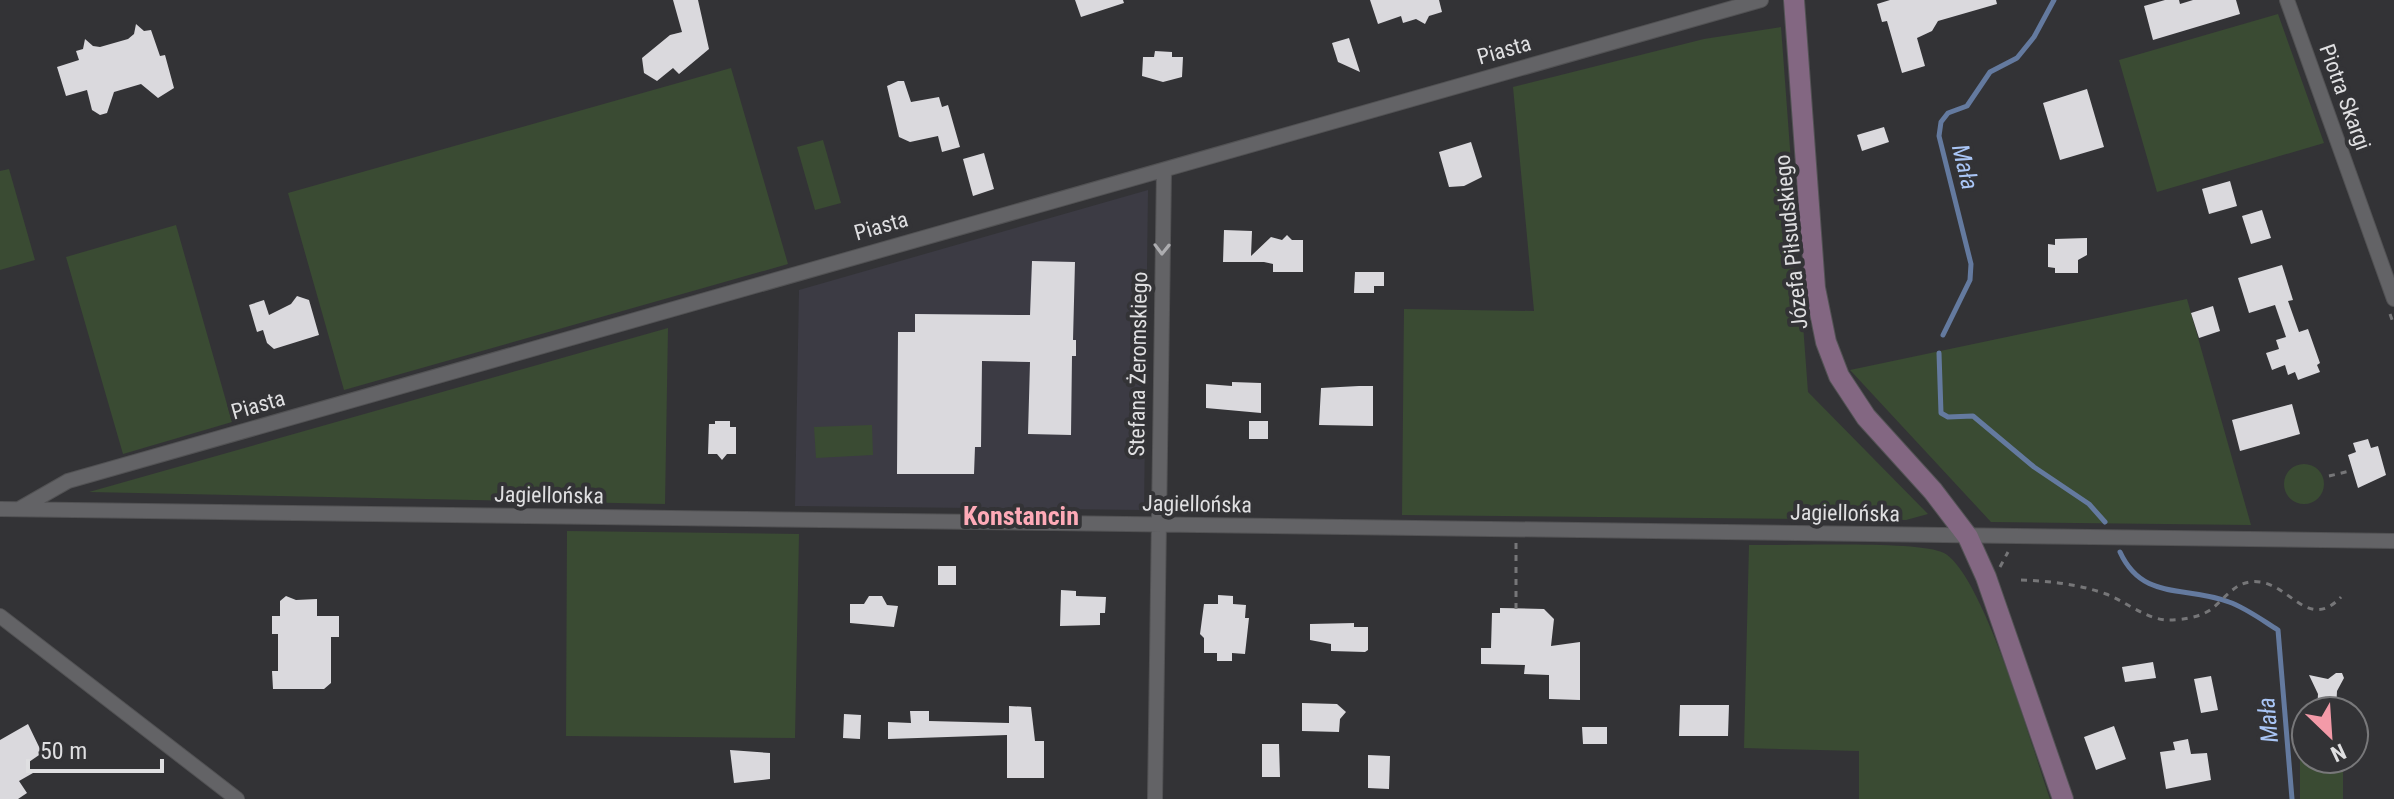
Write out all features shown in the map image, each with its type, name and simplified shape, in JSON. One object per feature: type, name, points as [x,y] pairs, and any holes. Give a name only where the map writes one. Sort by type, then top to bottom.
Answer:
[{"type":"street","name":"Piasta","points":[[18,509],[68,481],[1761,0]]},
{"type":"street","name":"Józefa Piłsudskiego","points":[[1794,0],[1815,288],[1826,342],[1839,376],[1866,417],[1933,491],[1968,537],[1986,577],[2063,799]]},
{"type":"street","name":"Piotra Skargi","points":[[2287,0],[2394,299]]},
{"type":"street","name":"Stefana Żeromskiego","points":[[1155,799],[1164,171]]},
{"type":"street","name":"Jagiellońska","points":[[0,509],[2394,541]]},
{"type":"street","points":[[0,616],[237,799]]},
{"type":"path","points":[[2329,476],[2350,471]]},
{"type":"path","points":[[1516,543],[1516,609]]},
{"type":"path","points":[[1997,574],[2011,545]]},
{"type":"path","points":[[2021,580],[2061,582],[2103,593],[2164,620],[2196,617],[2214,608],[2227,592],[2245,583],[2260,582],[2312,609],[2326,609],[2341,597]]},
{"type":"shaded area","points":[[1148,190],[1144,510],[795,506],[799,290]]},
{"type":"green space","points":[[2278,14],[2324,143],[2157,192],[2119,60]]},
{"type":"green space","points":[[1781,27],[1808,392],[1928,514],[1906,520],[1402,515],[1404,309],[1534,311],[1513,87],[1704,39]]},
{"type":"green space","points":[[731,68],[788,264],[344,390],[288,193]]},
{"type":"green space","points":[[823,140],[841,203],[815,210],[797,147]]},
{"type":"green space","points":[[9,169],[35,260],[0,270],[0,171]]},
{"type":"green space","points":[[176,225],[232,422],[123,454],[66,257]]},
{"type":"green space","points":[[2187,299],[2251,525],[1991,522],[1850,370]]},
{"type":"green space","points":[[668,328],[665,504],[89,492]]},
{"type":"green space","points":[[872,425],[873,455],[816,458],[814,427]]},
{"type":"green space","points":[[2304,464],[2318,470],[2324,484],[2318,498],[2304,504],[2290,498],[2284,484],[2290,470]]},
{"type":"green space","points":[[567,531],[799,534],[795,738],[566,736]]},
{"type":"green space","points":[[1749,545],[1908,546],[1944,553],[1959,568],[1991,628],[2050,799],[1859,799],[1859,751],[1744,748]]},
{"type":"green space","points":[[2300,775],[2343,775],[2343,799],[2300,799]]},
{"type":"building","points":[[673,0],[698,0],[709,49],[679,74],[673,68],[657,81],[644,73],[642,58],[670,35],[682,32]]},
{"type":"building","points":[[1075,0],[1123,0],[1124,3],[1081,17]]},
{"type":"building","points":[[1370,0],[1439,0],[1442,12],[1429,16],[1425,24],[1416,19],[1403,23],[1401,16],[1378,24]]},
{"type":"building","points":[[1890,0],[1996,0],[1997,4],[1938,21],[1932,31],[1917,38],[1925,66],[1902,73],[1887,21],[1882,22],[1877,4]]},
{"type":"building","points":[[2179,0],[2180,4],[2193,0],[2236,0],[2240,14],[2153,40],[2144,6]]},
{"type":"building","points":[[136,24],[144,31],[151,30],[160,56],[165,55],[174,88],[158,98],[141,84],[114,92],[107,113],[100,115],[92,110],[87,90],[66,96],[57,67],[79,60],[76,51],[83,49],[85,39],[93,46],[100,47],[128,39],[134,34]]},
{"type":"building","points":[[1349,38],[1360,72],[1338,62],[1332,43]]},
{"type":"building","points":[[1155,51],[1172,52],[1172,57],[1183,57],[1182,77],[1163,82],[1142,76],[1143,57],[1154,57]]},
{"type":"building","points":[[904,81],[911,102],[939,97],[942,107],[948,105],[960,147],[942,152],[938,136],[910,142],[899,137],[887,86]]},
{"type":"building","points":[[2087,89],[2104,147],[2060,160],[2043,103]]},
{"type":"building","points":[[1884,127],[1889,142],[1862,151],[1857,135]]},
{"type":"building","points":[[1471,142],[1482,177],[1464,186],[1449,187],[1439,152]]},
{"type":"building","points":[[984,153],[994,189],[973,196],[963,159]]},
{"type":"building","points":[[2230,181],[2237,206],[2209,214],[2202,189]]},
{"type":"building","points":[[2262,210],[2271,238],[2251,244],[2242,216]]},
{"type":"building","points":[[1224,230],[1252,231],[1251,256],[1271,237],[1282,240],[1287,235],[1292,240],[1303,240],[1303,272],[1273,272],[1273,264],[1264,262],[1223,262]]},
{"type":"building","points":[[2087,238],[2087,255],[2078,260],[2078,273],[2055,273],[2055,268],[2048,267],[2048,244],[2055,245],[2055,239]]},
{"type":"building","points":[[1032,261],[1075,262],[1073,340],[1076,340],[1076,356],[1072,356],[1071,435],[1028,434],[1030,362],[982,361],[981,447],[975,447],[974,474],[897,474],[898,332],[915,332],[915,314],[1030,315]]},
{"type":"building","points":[[2282,265],[2293,300],[2288,301],[2299,332],[2308,329],[2320,363],[2317,365],[2320,372],[2298,380],[2295,372],[2288,375],[2285,365],[2272,370],[2266,353],[2279,349],[2276,340],[2286,337],[2275,305],[2249,313],[2238,278]]},
{"type":"building","points":[[1355,272],[1384,272],[1384,286],[1374,286],[1374,293],[1354,293]]},
{"type":"building","points":[[297,296],[309,300],[319,335],[274,349],[267,343],[263,330],[257,332],[249,305],[264,300],[269,315],[291,304]]},
{"type":"building","points":[[2213,306],[2220,331],[2199,338],[2191,313]]},
{"type":"building","points":[[1232,382],[1261,383],[1261,413],[1206,408],[1206,384],[1232,386]]},
{"type":"building","points":[[1373,386],[1373,426],[1319,425],[1321,388]]},
{"type":"building","points":[[2292,404],[2300,434],[2240,451],[2232,420]]},
{"type":"building","points":[[715,421],[730,421],[730,427],[736,427],[736,454],[727,454],[722,460],[717,454],[708,454],[709,424],[715,424]]},
{"type":"building","points":[[1249,421],[1268,421],[1268,439],[1249,439]]},
{"type":"building","points":[[2368,439],[2371,448],[2378,446],[2386,475],[2358,488],[2348,455],[2356,452],[2353,443]]},
{"type":"building","points":[[938,566],[956,566],[956,585],[938,585]]},
{"type":"building","points":[[1061,590],[1076,591],[1076,596],[1106,597],[1105,613],[1100,613],[1100,625],[1060,626]]},
{"type":"building","points":[[1218,595],[1233,596],[1233,604],[1246,605],[1245,618],[1249,618],[1245,654],[1232,653],[1232,661],[1217,661],[1217,653],[1204,653],[1204,638],[1200,634],[1204,604],[1218,604]]},
{"type":"building","points":[[286,596],[296,600],[317,599],[317,616],[339,616],[339,637],[331,637],[331,683],[324,689],[273,689],[272,671],[278,671],[278,634],[272,634],[272,616],[280,616],[280,601]]},
{"type":"building","points":[[869,596],[882,596],[887,605],[898,606],[894,627],[850,623],[850,604],[864,604]]},
{"type":"building","points":[[1500,608],[1544,609],[1554,619],[1551,646],[1580,642],[1580,700],[1549,699],[1549,675],[1524,674],[1525,665],[1481,664],[1481,648],[1491,648],[1492,613],[1500,613]]},
{"type":"building","points":[[1354,623],[1354,627],[1368,627],[1368,650],[1365,652],[1331,651],[1331,644],[1310,640],[1310,624]]},
{"type":"building","points":[[2153,662],[2156,678],[2125,682],[2122,667]]},
{"type":"building","points":[[2342,673],[2344,678],[2337,695],[2318,695],[2309,675],[2328,679]]},
{"type":"building","points":[[2211,676],[2218,710],[2201,713],[2194,679]]},
{"type":"building","points":[[1302,703],[1337,704],[1346,712],[1340,719],[1339,732],[1302,731]]},
{"type":"building","points":[[1680,705],[1729,705],[1728,736],[1679,736]]},
{"type":"building","points":[[1009,706],[1031,707],[1035,741],[1044,741],[1044,778],[1007,778],[1007,735],[888,739],[888,722],[911,723],[910,711],[929,711],[929,721],[1009,723]]},
{"type":"building","points":[[844,714],[861,715],[860,739],[843,738]]},
{"type":"building","points":[[28,724],[42,753],[26,764],[33,773],[19,781],[27,793],[18,799],[0,799],[0,740]]},
{"type":"building","points":[[2114,726],[2126,759],[2096,770],[2084,737]]},
{"type":"building","points":[[1582,727],[1607,727],[1607,744],[1583,744]]},
{"type":"building","points":[[2188,739],[2191,754],[2207,753],[2211,780],[2166,789],[2160,752],[2175,750],[2173,742]]},
{"type":"building","points":[[1262,744],[1279,744],[1280,777],[1262,777]]},
{"type":"building","points":[[730,750],[770,753],[770,779],[734,783]]},
{"type":"building","points":[[1368,755],[1390,756],[1389,789],[1368,788]]},
{"type":"waterway","name":"Mała","points":[[1943,335],[1970,280],[1971,264],[1939,136],[1941,122],[1948,113],[1967,106],[1990,72],[2017,58],[2034,37],[2054,0]]},
{"type":"waterway","name":"Mała","points":[[1939,353],[1941,413],[1948,417],[1973,416],[2034,467],[2089,504],[2105,522]]},
{"type":"waterway","name":"Mała","points":[[2120,552],[2130,568],[2153,585],[2229,602],[2278,630],[2292,799]]},
{"type":"district","name":"Konstancin","points":[[1021,516]]}]
